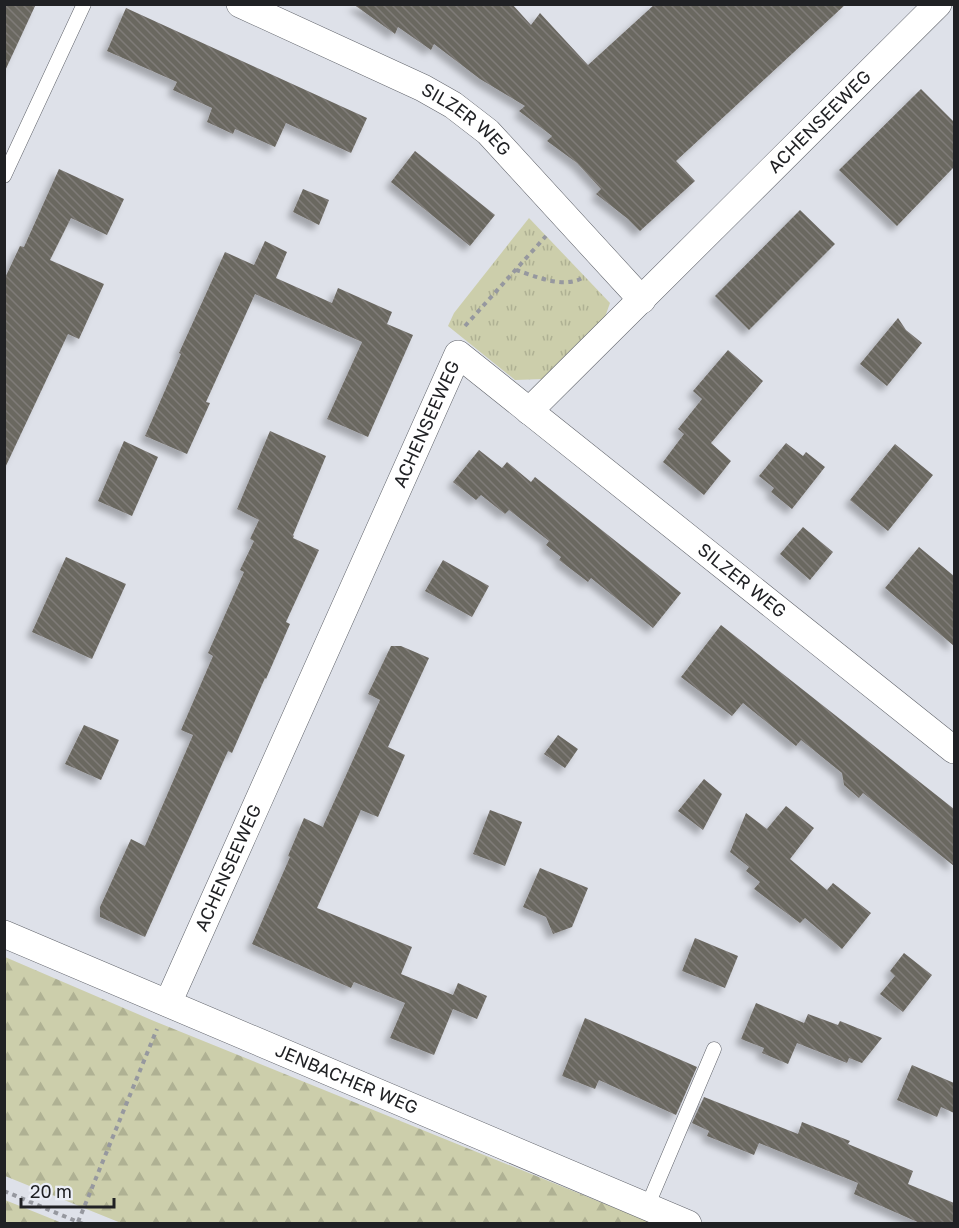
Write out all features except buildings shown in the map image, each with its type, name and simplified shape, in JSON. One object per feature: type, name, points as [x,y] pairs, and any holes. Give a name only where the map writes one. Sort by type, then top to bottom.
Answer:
[{"type":"street","name":"SILZER WEG","points":[[240,4],[423,88],[453,105],[488,132],[642,300]]},
{"type":"street","name":"ACHENSEEWEG","points":[[168,1003],[458,354],[529,411],[938,4]]},
{"type":"street","name":"SILZER WEG","points":[[529,411],[954,750]]},
{"type":"street","name":"JENBACHER WEG","points":[[4,934],[688,1224]]},
{"type":"lane","points":[[4,176],[84,4]]},
{"type":"lane","points":[[647,1207],[714,1049]]},
{"type":"path","points":[[461,330],[564,214]]},
{"type":"path","points":[[516,270],[559,282],[577,281],[606,260]]},
{"type":"path","points":[[4,1191],[80,1223],[168,1003]]},
{"type":"green space","points":[[529,218],[610,303],[605,317],[544,379],[515,380],[448,326],[454,313]]},
{"type":"green space","points":[[5,957],[154,1021],[652,1223],[121,1223],[5,1176]]},
{"type":"green space","points":[[5,1200],[62,1223],[5,1223]]}]
